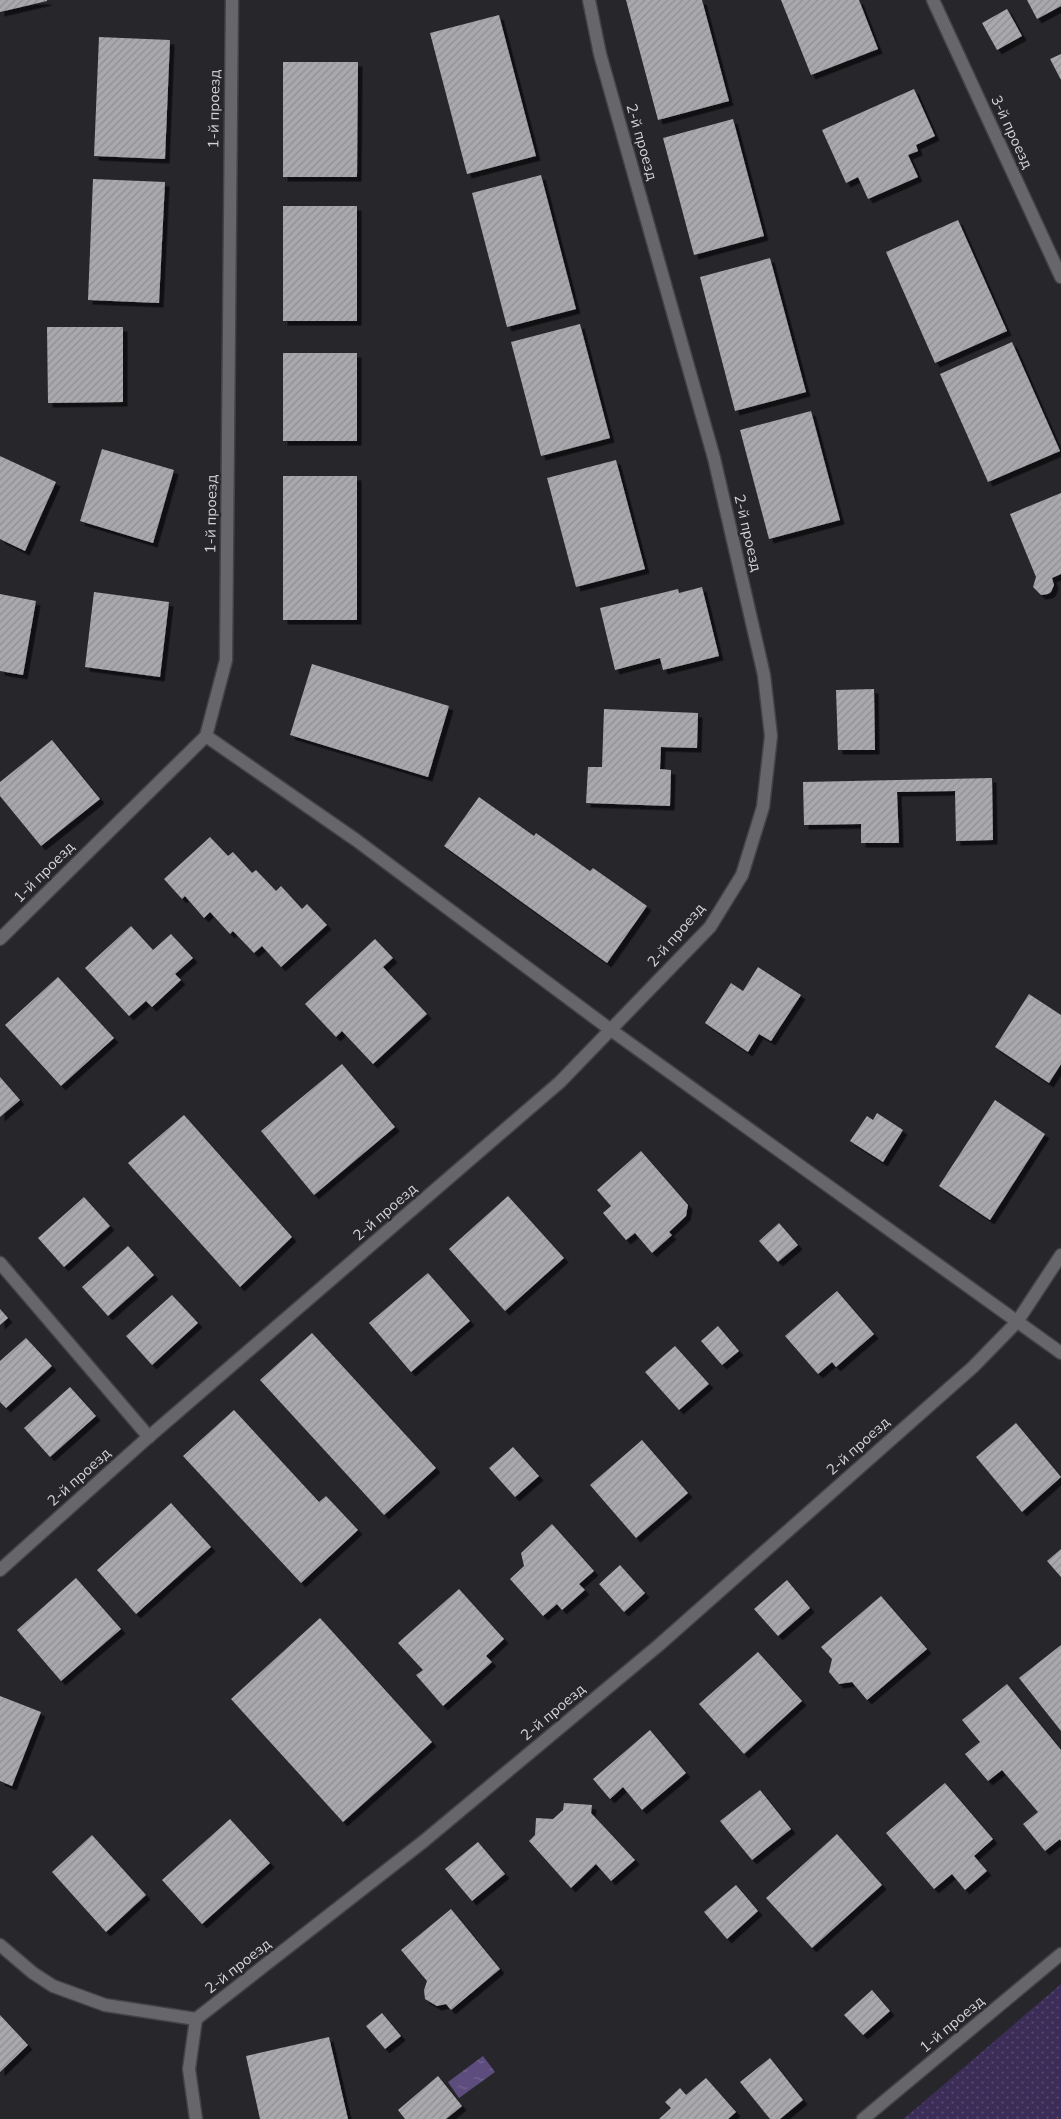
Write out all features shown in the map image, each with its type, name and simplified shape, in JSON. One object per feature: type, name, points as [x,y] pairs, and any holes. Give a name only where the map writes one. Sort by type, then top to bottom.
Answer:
[{"type":"street","name":"1-й проезд","points":[[0,939],[206,736],[226,660],[232,0]]},
{"type":"street","name":"2-й проезд","points":[[0,1570],[149,1437],[560,1082],[710,927],[742,875],[763,807],[772,736],[764,675],[714,458],[600,54],[589,0]]},
{"type":"street","name":"3-й проезд","points":[[933,0],[1061,277]]},
{"type":"street","points":[[206,736],[356,840],[611,1030],[1061,1353]]},
{"type":"street","name":"2-й проезд","points":[[196,2019],[424,1841],[659,1645],[973,1367],[1017,1322],[1061,1255]]},
{"type":"street","points":[[0,1263],[149,1437]]},
{"type":"street","points":[[0,1945],[33,1973],[53,1986],[105,2005],[196,2019],[189,2069],[196,2119]]},
{"type":"street","name":"1-й проезд","points":[[863,2119],[1061,1954]]},
{"type":"shaded area","points":[[1061,1984],[1061,2119],[903,2119],[920,2105]]},
{"type":"water","points":[[483,2056],[495,2072],[459,2098],[448,2082]]},
{"type":"building","points":[[0,0],[47,0],[47,1],[0,12]]},
{"type":"building","points":[[626,0],[702,0],[729,101],[658,120]]},
{"type":"building","points":[[781,0],[859,0],[878,49],[811,75]]},
{"type":"building","points":[[1027,0],[1061,0],[1061,6],[1037,19]]},
{"type":"building","points":[[1007,9],[1022,36],[997,50],[982,23]]},
{"type":"building","points":[[499,15],[536,156],[467,174],[430,33]]},
{"type":"building","points":[[99,37],[170,40],[165,159],[94,156]]},
{"type":"building","points":[[1061,54],[1061,80],[1050,59]]},
{"type":"building","points":[[283,62],[358,62],[357,177],[283,177]]},
{"type":"building","points":[[914,89],[935,136],[916,145],[918,151],[908,155],[918,177],[868,199],[858,177],[846,183],[822,130]]},
{"type":"building","points":[[733,119],[764,236],[694,255],[663,138]]},
{"type":"building","points":[[541,175],[576,309],[507,327],[472,193]]},
{"type":"building","points":[[93,179],[165,182],[159,303],[88,300]]},
{"type":"building","points":[[283,206],[357,206],[357,321],[283,321]]},
{"type":"building","points":[[958,220],[1007,331],[935,363],[886,252]]},
{"type":"building","points":[[770,258],[806,392],[735,411],[700,277]]},
{"type":"building","points":[[580,324],[610,438],[541,456],[511,342]]},
{"type":"building","points":[[47,327],[123,327],[123,402],[48,403]]},
{"type":"building","points":[[1012,342],[1060,451],[988,482],[940,374]]},
{"type":"building","points":[[283,353],[357,353],[357,441],[283,441]]},
{"type":"building","points":[[811,411],[840,520],[769,539],[740,430]]},
{"type":"building","points":[[102,449],[174,470],[153,543],[80,521]]},
{"type":"building","points":[[0,456],[56,482],[25,551],[0,539]]},
{"type":"building","points":[[616,460],[645,569],[576,587],[547,478]]},
{"type":"building","points":[[283,476],[357,476],[357,620],[283,620]]},
{"type":"building","points":[[1061,493],[1061,574],[1052,578],[1054,585],[1051,592],[1041,595],[1033,587],[1036,577],[1010,514]]},
{"type":"building","points":[[702,587],[719,656],[663,670],[660,658],[615,670],[600,608],[678,589],[679,593]]},
{"type":"building","points":[[94,592],[169,602],[160,677],[85,667]]},
{"type":"building","points":[[0,594],[36,601],[23,675],[0,671]]},
{"type":"building","points":[[312,664],[449,706],[428,777],[290,735]]},
{"type":"building","points":[[874,689],[875,750],[838,750],[836,690]]},
{"type":"building","points":[[604,709],[698,713],[697,748],[661,747],[660,769],[671,770],[670,806],[586,803],[588,767],[602,767]]},
{"type":"building","points":[[52,740],[100,799],[41,846],[0,796],[0,782]]},
{"type":"building","points":[[992,778],[993,840],[956,841],[955,791],[897,792],[899,843],[861,843],[861,824],[804,825],[803,782]]},
{"type":"building","points":[[479,797],[534,836],[536,833],[590,871],[593,868],[647,906],[607,963],[444,846]]},
{"type":"building","points":[[210,837],[228,856],[233,852],[252,873],[256,870],[276,891],[281,886],[302,909],[307,904],[327,925],[281,967],[262,946],[254,953],[233,931],[230,934],[210,912],[204,918],[185,896],[182,899],[164,879]]},
{"type":"building","points":[[131,926],[153,950],[171,934],[193,958],[175,974],[181,980],[152,1007],[146,1001],[129,1016],[85,968]]},
{"type":"building","points":[[375,939],[393,958],[383,967],[427,1014],[373,1064],[342,1031],[336,1037],[305,1004]]},
{"type":"building","points":[[758,967],[801,995],[771,1041],[759,1034],[748,1052],[705,1023],[731,983],[743,991]]},
{"type":"building","points":[[58,977],[114,1038],[61,1086],[5,1025]]},
{"type":"building","points":[[1029,994],[1061,1015],[1061,1064],[1049,1083],[995,1047]]},
{"type":"building","points":[[342,1064],[395,1127],[314,1195],[261,1131]]},
{"type":"building","points":[[0,1077],[20,1100],[0,1117]]},
{"type":"building","points":[[995,1100],[1045,1134],[990,1220],[939,1186]]},
{"type":"building","points":[[877,1113],[903,1130],[883,1162],[850,1141],[867,1116],[873,1120]]},
{"type":"building","points":[[184,1115],[292,1237],[240,1287],[128,1163]]},
{"type":"building","points":[[641,1151],[688,1205],[686,1216],[669,1232],[672,1235],[652,1253],[635,1233],[626,1240],[603,1213],[611,1206],[597,1190]]},
{"type":"building","points":[[508,1196],[564,1258],[505,1311],[449,1249]]},
{"type":"building","points":[[84,1197],[110,1226],[64,1267],[38,1238]]},
{"type":"building","points":[[779,1223],[798,1245],[778,1262],[759,1241]]},
{"type":"building","points":[[128,1246],[154,1275],[108,1316],[82,1287]]},
{"type":"building","points":[[428,1273],[470,1321],[411,1372],[369,1323]]},
{"type":"building","points":[[837,1291],[874,1334],[836,1367],[832,1362],[818,1374],[785,1336]]},
{"type":"building","points":[[172,1295],[198,1323],[152,1365],[126,1336]]},
{"type":"building","points":[[0,1309],[8,1318],[0,1325]]},
{"type":"building","points":[[718,1326],[739,1351],[722,1365],[701,1341]]},
{"type":"building","points":[[312,1333],[436,1468],[384,1515],[260,1380]]},
{"type":"building","points":[[26,1338],[52,1366],[6,1408],[0,1402],[0,1361]]},
{"type":"building","points":[[675,1346],[709,1384],[679,1410],[645,1372]]},
{"type":"building","points":[[70,1387],[96,1416],[50,1457],[24,1428]]},
{"type":"building","points":[[234,1410],[319,1502],[326,1496],[358,1530],[301,1583],[183,1456]]},
{"type":"building","points":[[1016,1423],[1061,1477],[1022,1512],[976,1457]]},
{"type":"building","points":[[642,1440],[688,1493],[636,1538],[590,1485]]},
{"type":"building","points":[[513,1447],[539,1476],[515,1497],[489,1468]]},
{"type":"building","points":[[171,1503],[211,1547],[136,1614],[97,1570]]},
{"type":"building","points":[[552,1524],[594,1571],[579,1584],[585,1590],[562,1610],[557,1604],[543,1616],[510,1579],[524,1566],[521,1553]]},
{"type":"building","points":[[1061,1549],[1061,1577],[1047,1561]]},
{"type":"building","points":[[620,1565],[645,1593],[624,1612],[599,1584]]},
{"type":"building","points":[[76,1578],[121,1629],[61,1681],[17,1630]]},
{"type":"building","points":[[787,1580],[810,1608],[778,1636],[754,1609]]},
{"type":"building","points":[[459,1589],[504,1639],[486,1656],[492,1662],[443,1706],[416,1675],[423,1670],[398,1643]]},
{"type":"building","points":[[881,1596],[927,1649],[867,1700],[852,1682],[839,1684],[829,1672],[832,1659],[821,1647]]},
{"type":"building","points":[[320,1618],[432,1742],[343,1822],[231,1699]]},
{"type":"building","points":[[1061,1645],[1061,1731],[1019,1678]]},
{"type":"building","points":[[758,1652],[802,1701],[744,1754],[699,1704]]},
{"type":"building","points":[[1007,1684],[1061,1750],[1061,1841],[1060,1839],[1045,1851],[1023,1824],[1038,1812],[1002,1770],[988,1781],[965,1754],[980,1742],[962,1720]]},
{"type":"building","points":[[0,1696],[41,1712],[12,1786],[0,1781]]},
{"type":"building","points":[[650,1730],[686,1773],[642,1810],[623,1787],[610,1799],[593,1779]]},
{"type":"building","points":[[945,1783],[993,1839],[974,1856],[987,1871],[965,1890],[952,1874],[934,1889],[886,1833]]},
{"type":"building","points":[[760,1790],[791,1829],[752,1860],[720,1821]]},
{"type":"building","points":[[564,1803],[592,1805],[591,1813],[635,1860],[611,1881],[596,1864],[571,1888],[529,1841],[535,1835],[536,1818],[553,1819],[563,1810]]},
{"type":"building","points":[[230,1819],[270,1863],[202,1924],[162,1880]]},
{"type":"building","points":[[837,1834],[882,1885],[812,1948],[766,1898]]},
{"type":"building","points":[[92,1835],[146,1895],[106,1932],[52,1872]]},
{"type":"building","points":[[478,1842],[505,1874],[472,1901],[445,1869]]},
{"type":"building","points":[[736,1885],[758,1911],[727,1939],[704,1912]]},
{"type":"building","points":[[451,1909],[500,1969],[451,2010],[446,2004],[437,2006],[425,1999],[424,1990],[427,1981],[401,1950]]},
{"type":"building","points":[[872,1990],[890,2011],[863,2035],[844,2015]]},
{"type":"building","points":[[382,2013],[401,2036],[385,2049],[366,2026]]},
{"type":"building","points":[[0,2015],[28,2045],[0,2072]]},
{"type":"building","points":[[329,2037],[348,2119],[260,2119],[246,2056]]},
{"type":"building","points":[[770,2058],[803,2100],[780,2119],[770,2119],[740,2082]]},
{"type":"building","points":[[438,2076],[462,2106],[446,2119],[405,2119],[398,2110]]},
{"type":"building","points":[[706,2078],[736,2112],[728,2119],[659,2119],[671,2108],[665,2102],[680,2088],[686,2095]]}]
